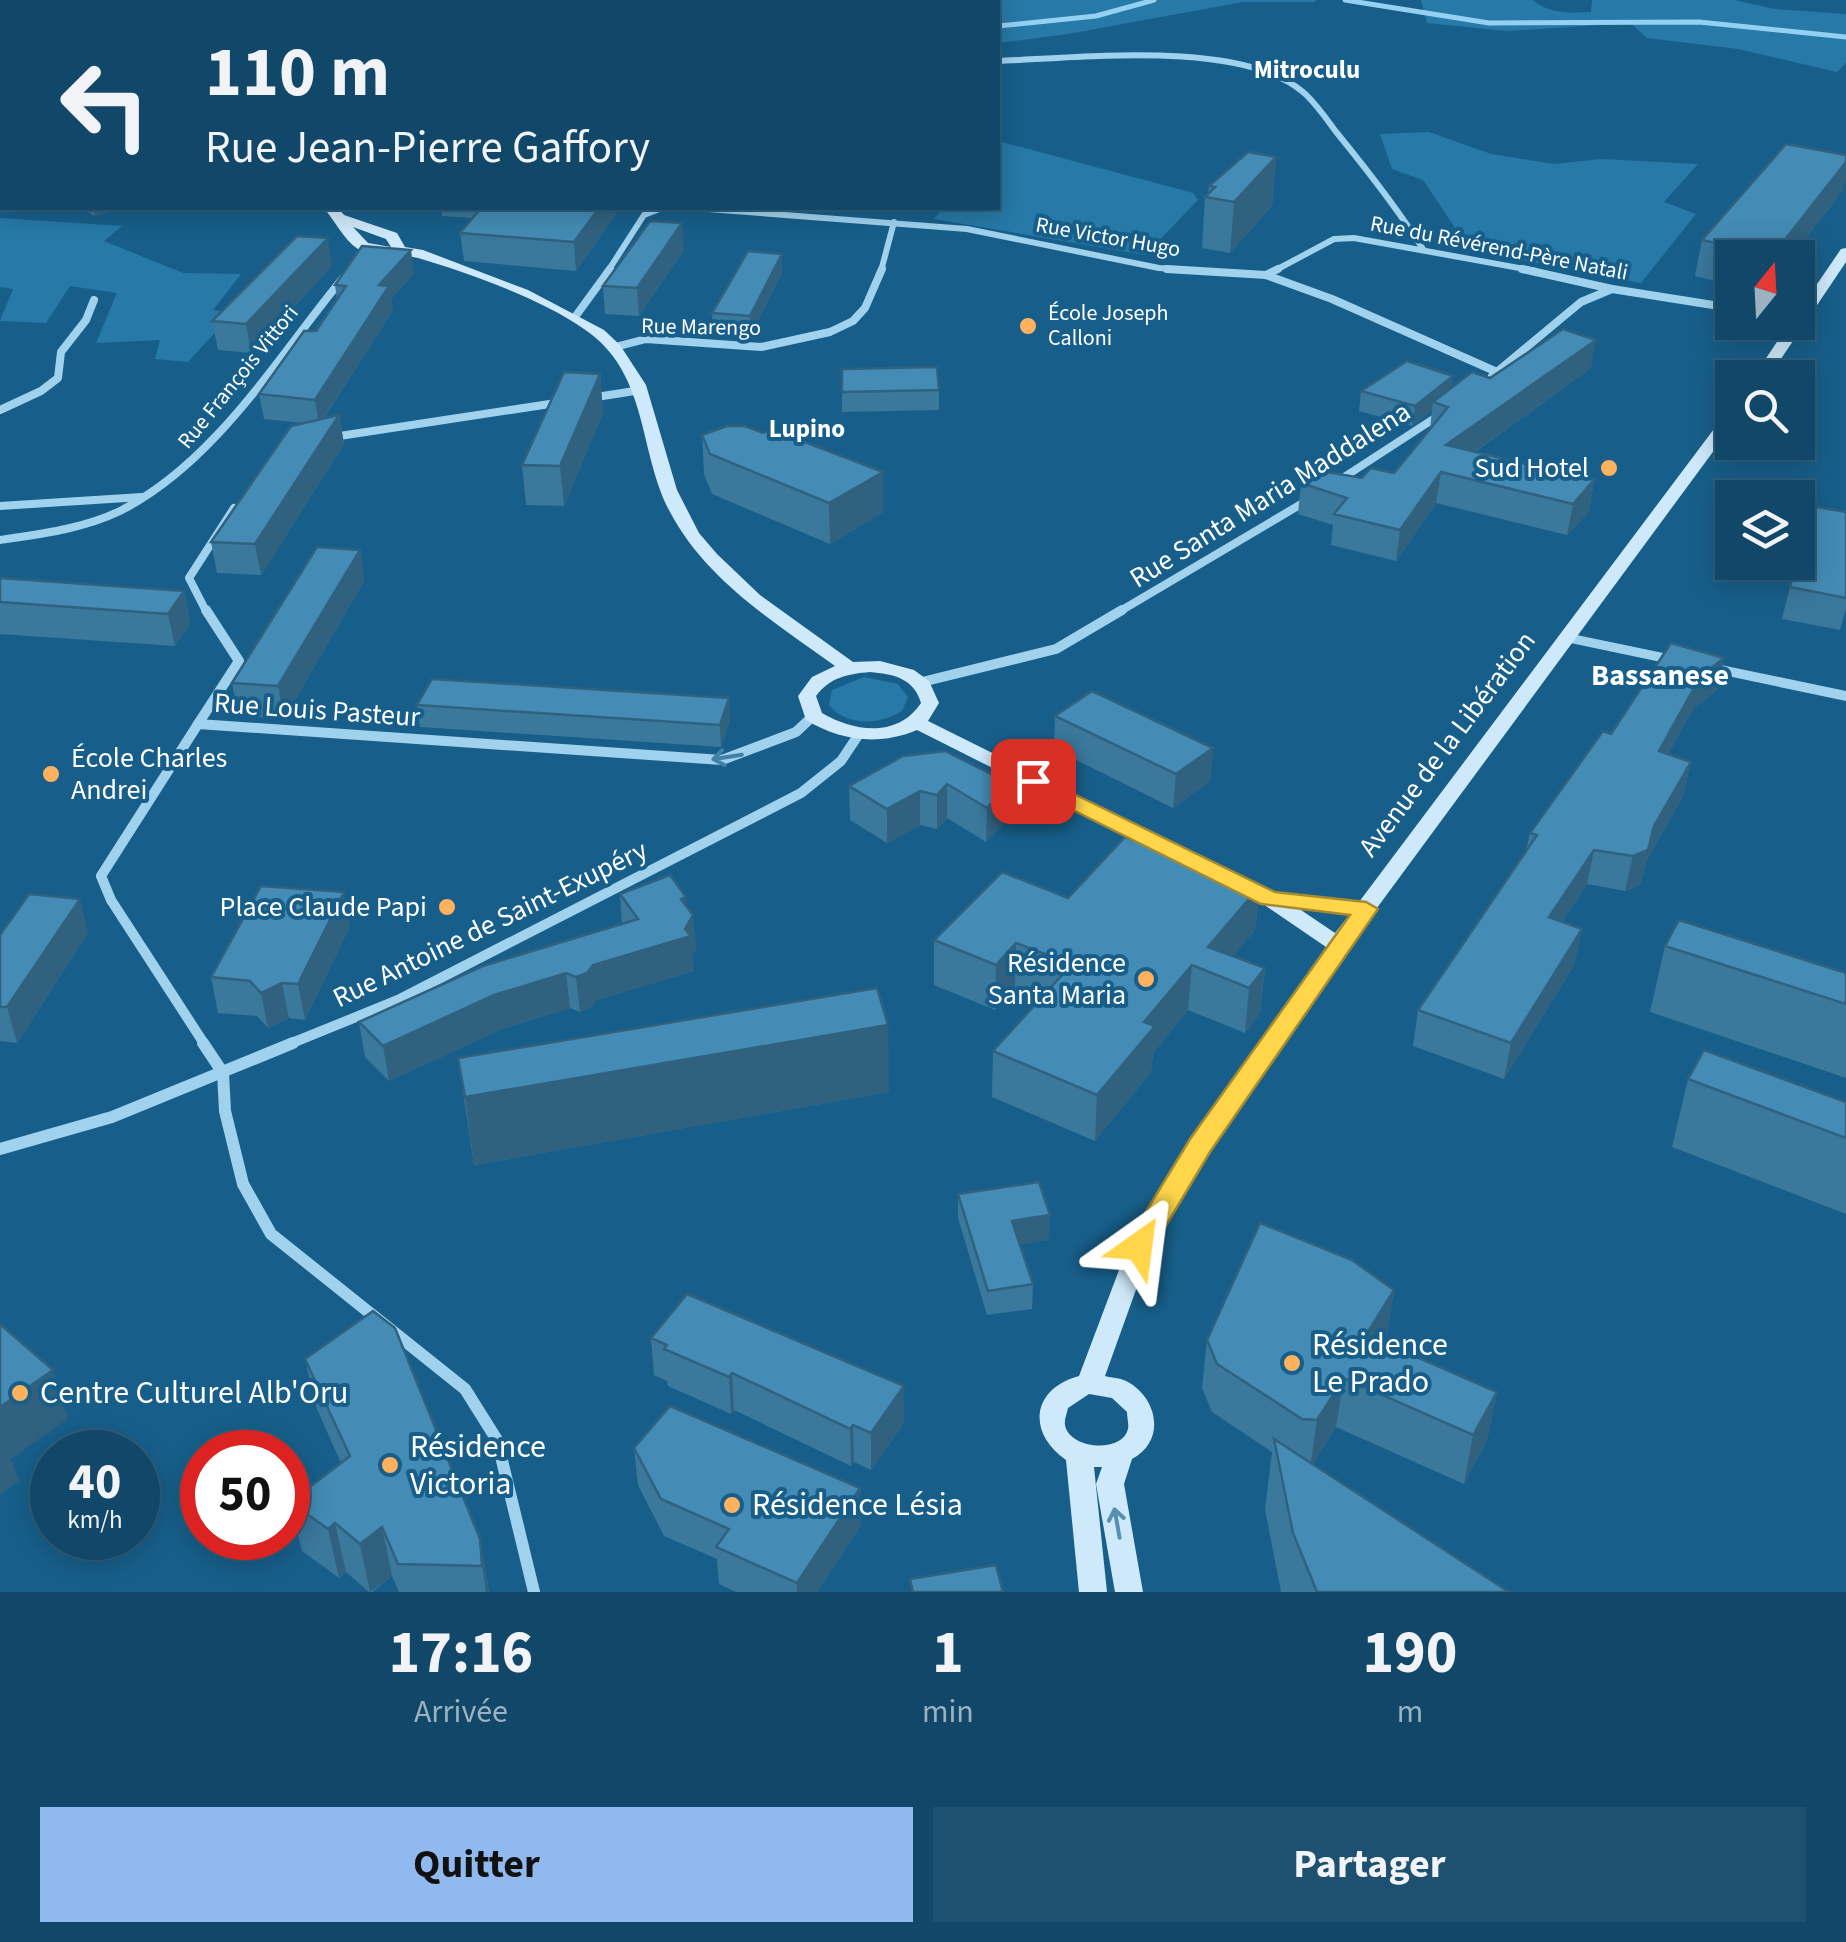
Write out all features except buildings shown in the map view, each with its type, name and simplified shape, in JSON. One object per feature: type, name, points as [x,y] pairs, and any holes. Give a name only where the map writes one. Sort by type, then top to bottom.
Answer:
[{"type":"main road","points":[[334,210],[370,254],[398,248],[418,253],[575,317],[615,347],[641,390],[676,509],[697,541],[759,602],[850,668]]},
{"type":"main road","points":[[343,219],[392,236],[398,248]]},
{"type":"main road","points":[[1815,297],[1846,252]]},
{"type":"main road","name":"Avenue de la Libération","points":[[1090,1384],[1139,1246],[1200,1146],[1338,946],[1715,439]]},
{"type":"main road","points":[[850,668],[890,668],[922,682],[930,702],[916,722],[890,732],[859,734],[825,725],[807,707],[812,687],[834,672],[850,668]]},
{"type":"main road","points":[[916,722],[1270,899],[1338,946]]},
{"type":"main road","points":[[1270,899],[1366,909]]},
{"type":"main road","points":[[1090,1384],[1119,1389],[1140,1408],[1142,1432],[1138,1441],[1120,1454],[1099,1458],[1079,1454],[1056,1438],[1050,1414],[1063,1394],[1090,1384]]},
{"type":"main road","points":[[1079,1454],[1093,1592]]},
{"type":"main road","points":[[1120,1454],[1110,1484],[1129,1592]]},
{"type":"street","points":[[1000,61],[1156,54],[1229,62],[1278,76],[1304,92],[1388,196],[1423,249]]},
{"type":"street","points":[[575,317],[585,308],[644,215],[657,210]]},
{"type":"street","name":"Rue Victor Hugo","points":[[723,210],[967,229],[1159,268],[1266,275],[1332,299],[1497,372]]},
{"type":"street","name":"Rue Marengo","points":[[615,347],[646,340],[761,347],[830,332],[853,321],[864,308],[882,269],[882,256],[894,222]]},
{"type":"street","name":"Rue du Révérend-Père Natali","points":[[1266,275],[1334,239],[1354,238],[1715,305]]},
{"type":"street","name":"Rue François Vittori","points":[[0,540],[66,529],[123,510],[192,462],[355,264]]},
{"type":"street","points":[[1485,381],[1581,302],[1612,289]]},
{"type":"street","points":[[0,410],[42,392],[58,378],[61,352],[86,320],[94,300]]},
{"type":"street","points":[[585,398],[641,390]]},
{"type":"street","points":[[322,440],[567,401]]},
{"type":"street","name":"Rue Santa Maria Maddalena","points":[[922,682],[1056,649],[1206,563],[1445,411]]},
{"type":"street","points":[[0,506],[52,506],[112,496],[142,496]]},
{"type":"street","name":"Rue Louis Pasteur","points":[[243,496],[189,578],[194,595],[210,610],[239,661],[198,724],[722,760],[796,732],[813,716]]},
{"type":"street","points":[[1567,638],[1846,696]]},
{"type":"street","points":[[198,724],[101,876],[111,900],[223,1073],[225,1111],[243,1184],[271,1234],[465,1389],[497,1440],[534,1592]]},
{"type":"street","name":"Rue Antoine de Saint-Exupéry","points":[[0,1148],[112,1116],[398,1000],[801,793],[841,761],[859,734]]},
{"type":"shaded area","points":[[1000,0],[1316,2],[1243,2],[1000,43]]},
{"type":"shaded area","points":[[1421,0],[1533,0],[1553,10],[1576,13],[1591,12],[1592,0],[1734,0],[1775,9],[1846,14],[1846,63],[1837,72],[1738,49],[1647,38],[1631,23],[1507,31],[1427,23]]},
{"type":"shaded area","points":[[1429,132],[1491,154],[1554,164],[1601,159],[1698,164],[1664,202],[1696,214],[1641,283],[1470,250],[1423,180],[1392,169],[1380,134]]},
{"type":"shaded area","points":[[1000,142],[1193,193],[1198,200],[1145,255],[934,219],[941,210],[1000,210]]},
{"type":"shaded area","points":[[0,218],[122,226],[104,241],[183,273],[241,274],[213,310],[233,313],[188,362],[155,359],[160,340],[96,343],[117,293],[70,286],[46,323],[0,321],[13,289],[0,287]]},
{"type":"shaded area","points":[[864,677],[898,684],[908,697],[902,711],[864,722],[844,717],[829,705],[832,690]]},
{"type":"waterway","points":[[1000,26],[1096,16],[1154,0]]},
{"type":"waterway","points":[[1345,0],[1489,23],[1699,22],[1846,37]]},
{"type":"place","name":"École Joseph Calloni","points":[[1028,326]]},
{"type":"place","name":"Sud Hotel","points":[[1609,468]]},
{"type":"place","name":"École Charles Andrei","points":[[51,774]]},
{"type":"place","name":"Place Claude Papi","points":[[447,907]]},
{"type":"place","name":"Résidence Santa Maria","points":[[1146,979]]},
{"type":"place","name":"Résidence Le Prado","points":[[1292,1363]]},
{"type":"place","name":"Centre Culturel Alb'Oru","points":[[20,1393]]},
{"type":"place","name":"Résidence Victoria","points":[[390,1465]]},
{"type":"place","name":"Résidence Lésia","points":[[732,1505]]},
{"type":"district","name":"Mitroculu","points":[[1307,70]]},
{"type":"district","name":"Lupino","points":[[807,429]]},
{"type":"district","name":"Bassanese","points":[[1660,675]]},
{"type":"route","points":[[1033,781],[1270,899],[1366,909],[1200,1146],[1139,1246]]}]
